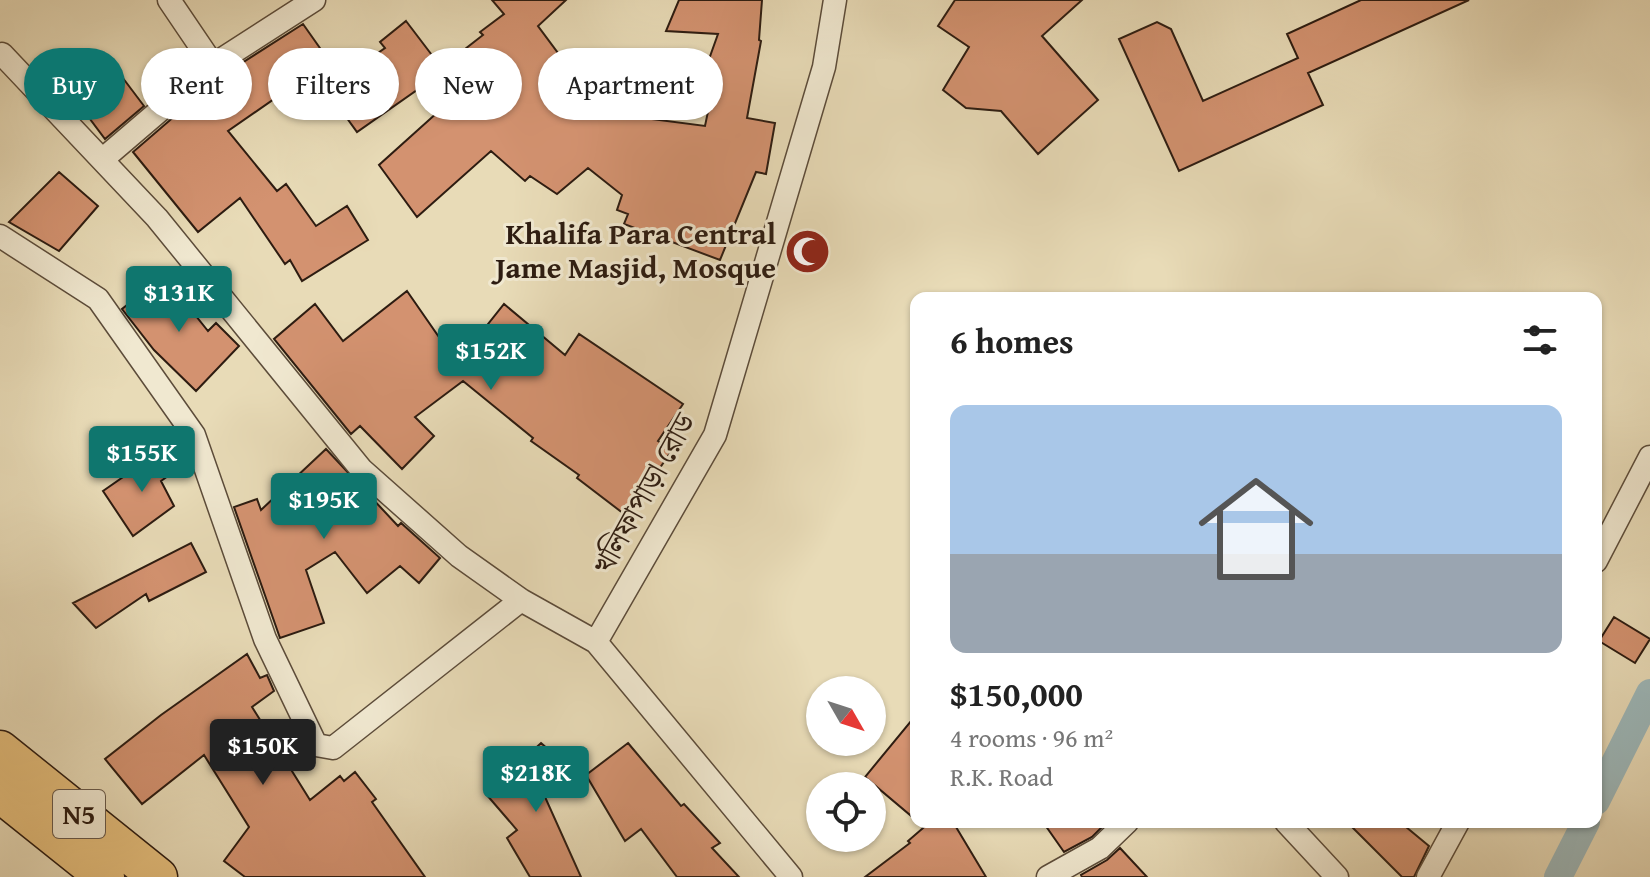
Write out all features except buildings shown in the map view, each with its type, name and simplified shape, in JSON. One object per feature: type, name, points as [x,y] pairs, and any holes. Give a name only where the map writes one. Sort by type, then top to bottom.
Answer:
[{"type":"highway","name":"N5","points":[[0,750],[158,877]]},
{"type":"highway","name":"N5","points":[[0,793],[105,877]]},
{"type":"street","points":[[169,0],[201,48]]},
{"type":"street","points":[[239,48],[314,0]]},
{"type":"street","name":"খলিফাপাড়া রোড","points":[[596,642],[715,435],[824,67],[835,0]]},
{"type":"street","points":[[0,55],[157,218],[361,469],[459,556],[521,600],[596,642],[791,877]]},
{"type":"street","points":[[103,159],[149,120]]},
{"type":"street","points":[[0,236],[98,299],[194,435],[265,639],[316,745],[333,748],[521,600]]},
{"type":"street","points":[[1602,549],[1650,457]]},
{"type":"street","points":[[1048,877],[1100,848],[1121,828]]},
{"type":"street","points":[[1292,828],[1337,877]]},
{"type":"street","points":[[1428,877],[1455,828]]},
{"type":"waterway","points":[[1602,789],[1650,693]]},
{"type":"waterway","points":[[1558,877],[1583,828]]},
{"type":"place","name":"Khalifa Para Central Jame Masjid, Mosque","points":[[807,251]]}]
